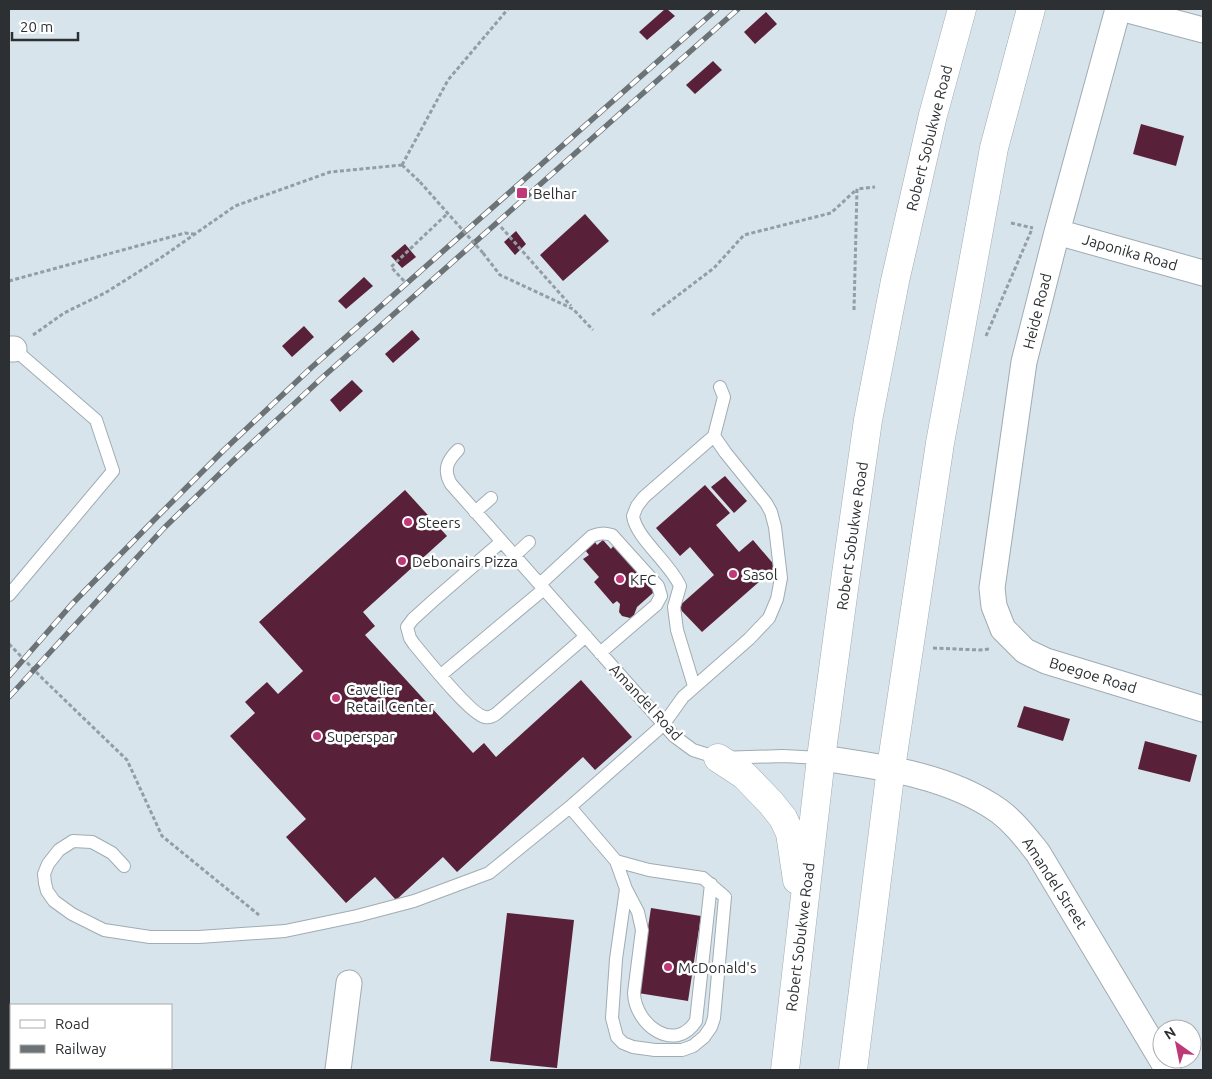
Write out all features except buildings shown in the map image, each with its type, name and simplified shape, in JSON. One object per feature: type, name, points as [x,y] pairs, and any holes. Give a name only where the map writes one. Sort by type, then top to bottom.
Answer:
[{"type":"main road","name":"Robert Sobukwe Road","points":[[785,1070],[821,758],[868,420],[895,281],[927,143],[962,9]]},
{"type":"main road","points":[[854,1070],[891,768],[940,443],[978,227],[994,148],[1031,9]]},
{"type":"main road","points":[[718,758],[744,775],[771,803],[790,833],[802,921]]},
{"type":"street","name":"Heide Road","points":[[998,619],[992,588],[1023,371],[1057,232],[1118,9]]},
{"type":"street","points":[[1124,9],[1203,30]]},
{"type":"street","name":"Japonika Road","points":[[1057,232],[1203,273]]},
{"type":"street","name":"Boegoe Road","points":[[998,619],[1003,629],[1013,640],[1026,651],[1046,661],[1203,709]]},
{"type":"street","name":"Amandel Street","points":[[821,758],[891,768],[936,781],[974,796],[1000,812],[1022,832],[1054,878],[1168,1070]]},
{"type":"street","points":[[338,1070],[349,983]]},
{"type":"lane","points":[[9,595],[113,471],[96,420],[12,349]]},
{"type":"lane","points":[[694,686],[677,630],[674,607],[680,586],[675,574],[637,529],[633,516],[637,506],[644,497],[714,436],[724,396],[720,387]]},
{"type":"lane","points":[[124,866],[112,853],[97,844],[84,840],[73,841],[59,850],[48,864],[44,874],[47,891],[54,901],[72,914],[104,930],[150,937],[199,937],[285,931],[358,916],[414,901],[489,873],[570,807],[663,725],[683,696],[749,639],[774,609],[780,590],[781,578],[778,538],[771,512],[760,493],[714,436]]},
{"type":"lane","name":"Amandel Road","points":[[458,450],[447,463],[446,475],[451,484],[674,736],[693,750],[718,758],[783,756],[821,758]]},
{"type":"lane","points":[[475,512],[491,498]]},
{"type":"lane","points":[[441,675],[542,587],[592,536],[600,533],[612,536],[658,586],[661,596],[656,604],[600,653]]},
{"type":"lane","points":[[501,542],[434,600],[407,627],[414,644],[472,710],[484,717],[496,714],[586,636]]},
{"type":"lane","points":[[514,556],[529,542]]},
{"type":"lane","points":[[570,807],[616,861],[626,889],[638,912],[642,930],[634,1002],[645,1023],[652,1029],[666,1034],[678,1036],[690,1030],[696,1021],[711,884]]},
{"type":"lane","points":[[616,861],[649,870],[703,878],[725,897],[714,1018],[711,1027],[704,1037],[693,1046],[682,1050],[655,1050],[633,1047],[623,1043],[617,1037],[612,1018],[616,959],[626,889]]},
{"type":"path","points":[[402,165],[448,80],[508,9]]},
{"type":"path","points":[[12,349],[64,313],[105,293],[162,257],[235,206],[330,172],[402,165],[448,213],[500,275],[573,309]]},
{"type":"path","points":[[652,315],[714,268],[744,235],[832,213],[857,189],[875,187]]},
{"type":"path","points":[[854,310],[857,189]]},
{"type":"path","points":[[404,281],[391,267],[448,213]]},
{"type":"path","points":[[501,227],[573,309],[594,330]]},
{"type":"path","points":[[984,340],[1032,228]]},
{"type":"path","points":[[9,281],[185,233],[195,234]]},
{"type":"path","points":[[9,644],[127,760],[162,836],[253,911],[285,931]]},
{"type":"path","points":[[933,648],[992,649]]},
{"type":"railway","points":[[9,676],[72,604],[154,520],[225,449],[312,367],[717,9]]},
{"type":"railway","points":[[9,697],[164,528],[237,457],[324,376],[738,9]]},
{"type":"place","name":"Belhar","points":[[522,193]]},
{"type":"place","name":"Steers","points":[[408,522]]},
{"type":"place","name":"Debonairs Pizza","points":[[402,561]]},
{"type":"place","name":"Sasol","points":[[733,574]]},
{"type":"place","name":"KFC","points":[[620,579]]},
{"type":"place","name":"Cavelier Retail Center","points":[[336,698]]},
{"type":"place","name":"Superspar","points":[[317,736]]},
{"type":"place","name":"McDonald's","points":[[668,967]]}]
